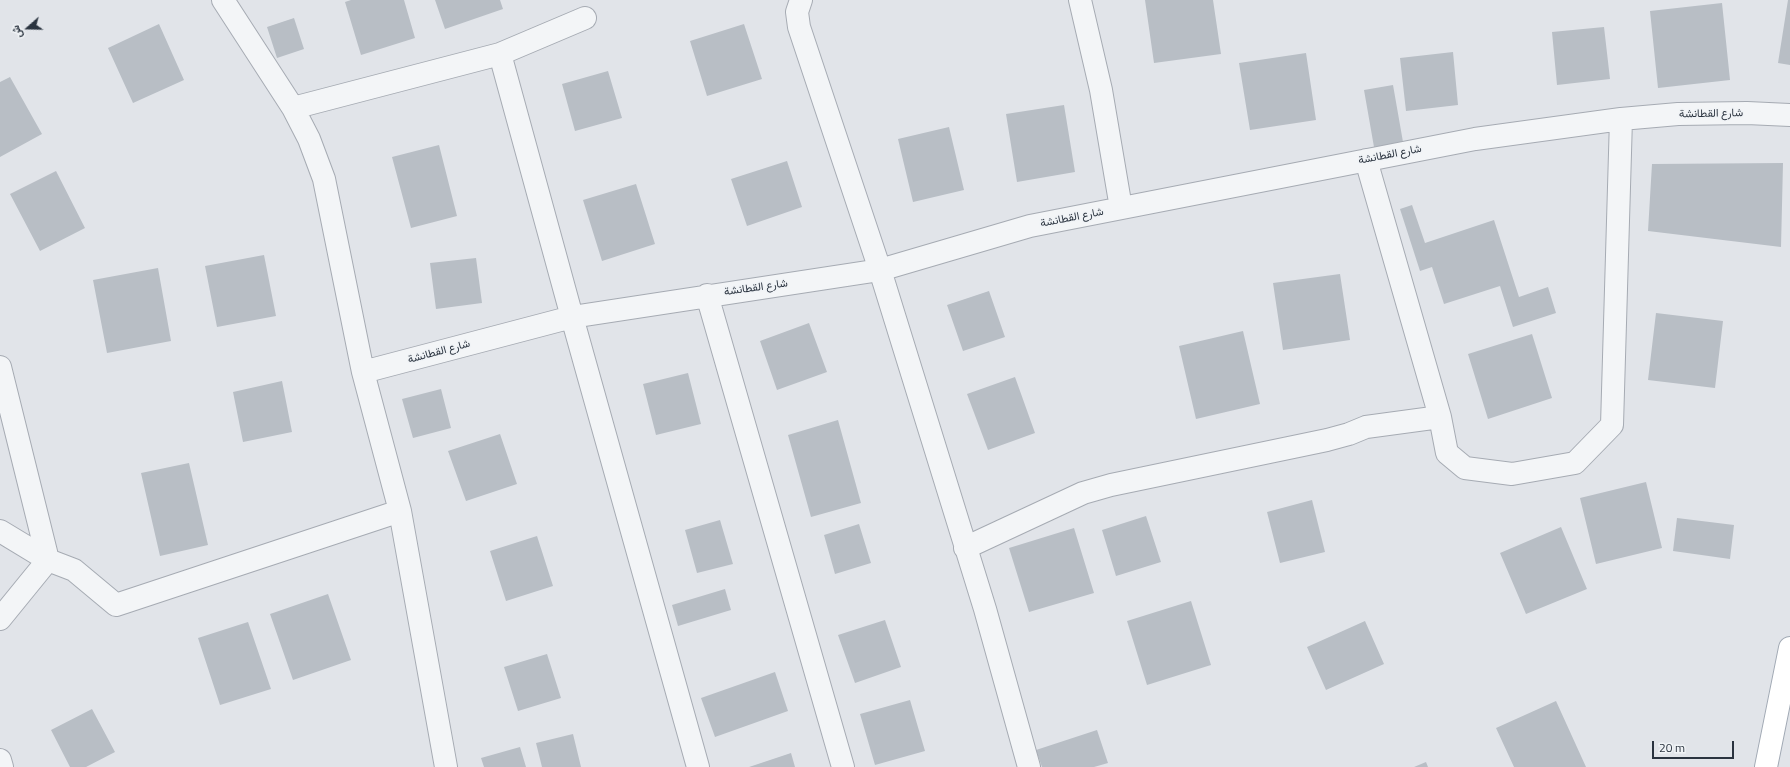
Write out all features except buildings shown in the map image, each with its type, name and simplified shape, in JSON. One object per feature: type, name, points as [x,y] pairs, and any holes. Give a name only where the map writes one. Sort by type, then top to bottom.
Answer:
[{"type":"main road","points":[[1766,767],[1790,648]]},
{"type":"street","points":[[223,0],[294,108],[309,139],[324,179],[363,372],[400,511],[446,767]]},
{"type":"street","points":[[801,0],[797,12],[799,27],[880,270],[985,609],[1029,767]]},
{"type":"street","points":[[1080,0],[1101,90],[1121,208]]},
{"type":"street","points":[[294,108],[500,54],[585,18]]},
{"type":"street","points":[[500,54],[698,767]]},
{"type":"street","name":"شارع القطانشة","points":[[363,372],[572,317],[707,295],[880,270],[1030,226],[1475,139],[1621,119],[1678,114],[1747,113],[1790,115]]},
{"type":"street","points":[[1366,160],[1440,418],[1448,453],[1465,468],[1512,474],[1575,463],[1612,426],[1621,119]]},
{"type":"street","points":[[707,295],[842,767]]},
{"type":"street","points":[[0,367],[48,560]]},
{"type":"street","points":[[965,548],[1083,493],[1111,485],[1327,440],[1349,434],[1366,427],[1440,418]]},
{"type":"street","points":[[0,531],[48,560],[74,570],[116,605],[400,511]]},
{"type":"street","points":[[0,619],[48,560]]},
{"type":"street","points":[[0,760],[2,767]]}]
